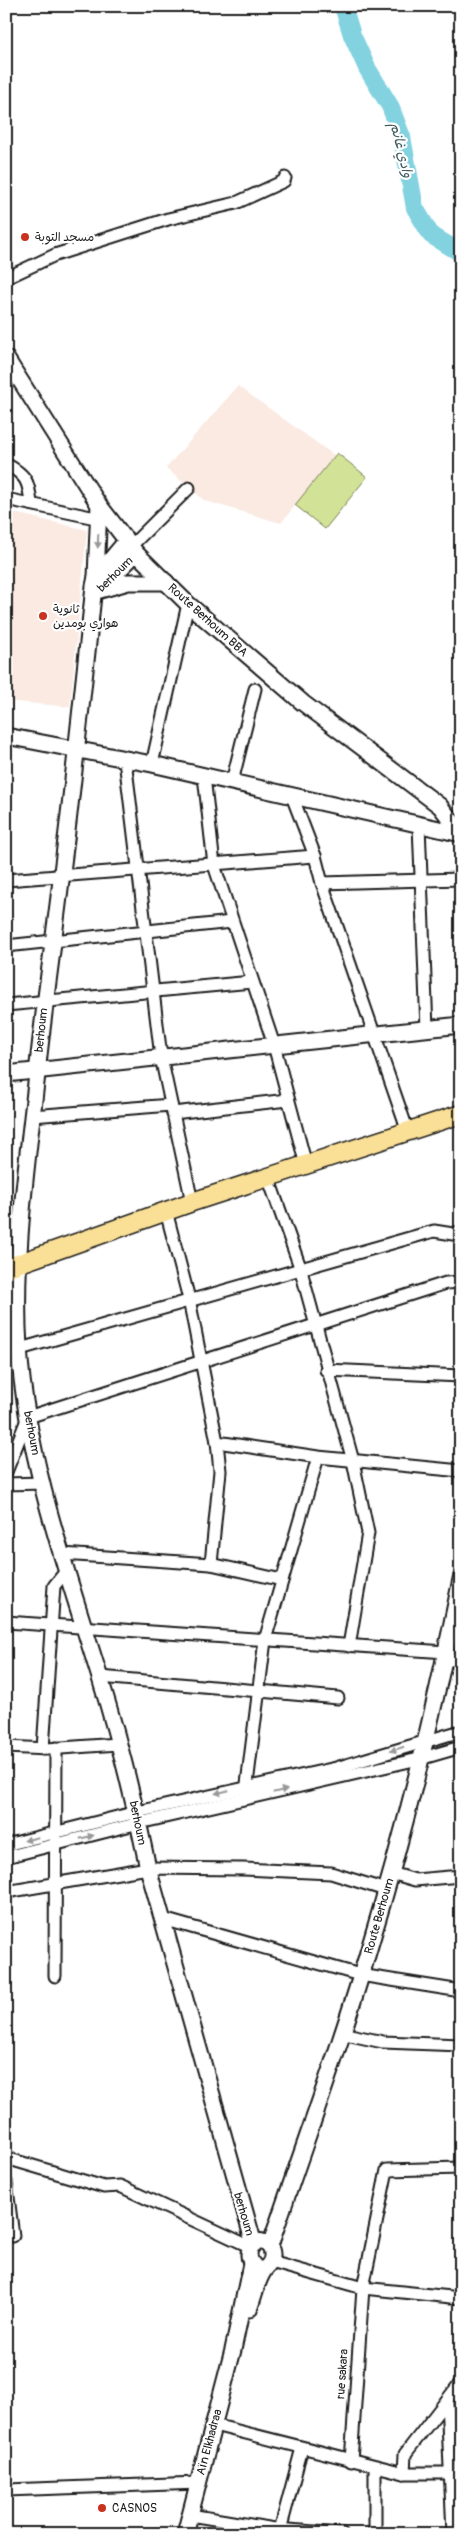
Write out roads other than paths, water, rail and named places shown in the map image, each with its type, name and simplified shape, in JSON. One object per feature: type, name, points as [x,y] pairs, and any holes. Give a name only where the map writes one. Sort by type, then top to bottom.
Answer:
[{"type":"main road","name":"Route Berhoum BBA","points":[[6,358],[103,515],[131,546],[188,604],[303,703],[440,806],[461,834]]},
{"type":"main road","points":[[103,515],[96,588],[128,582],[166,582]]},
{"type":"main road","name":"berhoum","points":[[131,546],[96,588],[12,1266],[13,1350],[43,1483],[82,1627],[100,1677],[138,1818],[148,1868],[252,2245]]},
{"type":"main road","points":[[6,736],[152,764],[461,834]]},
{"type":"main road","points":[[6,1074],[461,1025]]},
{"type":"main road","points":[[12,1266],[192,1202],[461,1114]]},
{"type":"main road","name":"Route Berhoum","points":[[270,2246],[360,1975],[391,1873],[423,1758],[461,1579]]},
{"type":"main road","points":[[264,2241],[270,2246],[272,2253],[262,2265],[249,2255],[252,2245],[264,2241]]},
{"type":"main road","name":"Aïn Elkhadraa","points":[[186,2534],[233,2350],[262,2265]]},
{"type":"street","points":[[6,278],[55,255],[168,219],[236,204],[284,181],[285,178]]},
{"type":"street","points":[[6,464],[21,472],[30,486],[31,504]]},
{"type":"street","points":[[131,546],[189,488]]},
{"type":"street","points":[[6,499],[103,515]]},
{"type":"street","points":[[152,764],[188,604]]},
{"type":"street","points":[[232,782],[255,689]]},
{"type":"street","points":[[124,760],[161,1057],[192,1202]]},
{"type":"street","points":[[204,776],[214,865],[274,1045],[306,1165]]},
{"type":"street","points":[[292,796],[315,856],[322,884],[408,1132]]},
{"type":"street","points":[[419,825],[427,1029]]},
{"type":"street","points":[[6,880],[137,868],[214,865],[315,856]]},
{"type":"street","points":[[322,884],[461,879]]},
{"type":"street","points":[[6,946],[232,922]]},
{"type":"street","points":[[6,1005],[252,982]]},
{"type":"street","points":[[32,1116],[172,1109],[288,1100]]},
{"type":"street","points":[[268,1177],[300,1267],[326,1370],[353,1461],[368,1533],[349,1646]]},
{"type":"street","points":[[166,1211],[189,1299],[217,1442],[220,1472],[212,1564]]},
{"type":"street","points":[[13,1350],[300,1267],[434,1231],[453,1234],[461,1231]]},
{"type":"street","points":[[6,1472],[28,1417],[446,1283],[461,1282]]},
{"type":"street","points":[[326,1370],[461,1376]]},
{"type":"street","points":[[217,1442],[318,1457],[461,1472]]},
{"type":"street","points":[[246,1799],[265,1640],[318,1457]]},
{"type":"street","points":[[6,1484],[43,1483]]},
{"type":"street","points":[[62,1554],[212,1564],[282,1580]]},
{"type":"street","points":[[43,1749],[54,1586],[67,1570]]},
{"type":"street","points":[[6,1622],[349,1646],[461,1658]]},
{"type":"street","points":[[100,1677],[338,1698]]},
{"type":"street","points":[[6,1857],[55,1845],[138,1818],[247,1787],[336,1768],[461,1731]]},
{"type":"street","points":[[6,1747],[43,1749],[118,1744]]},
{"type":"street","points":[[6,1845],[56,1832],[246,1799],[423,1758],[461,1747]]},
{"type":"street","points":[[55,1976],[56,1748]]},
{"type":"street","points":[[6,1892],[148,1868],[331,1872],[386,1890]]},
{"type":"street","points":[[391,1873],[416,1880],[461,1876]]},
{"type":"street","points":[[163,1919],[360,1975],[461,1990]]},
{"type":"street","points":[[341,2033],[382,2042],[461,2045]]},
{"type":"street","points":[[6,2158],[104,2187],[120,2186],[252,2245]]},
{"type":"street","name":"rue sakara","points":[[351,2461],[363,2288],[387,2170],[461,2168]]},
{"type":"street","points":[[6,2181],[13,2236]]},
{"type":"street","points":[[262,2265],[363,2288],[461,2298]]},
{"type":"street","points":[[404,2473],[405,2454],[461,2382]]},
{"type":"street","points":[[447,2400],[450,2473],[456,2496],[453,2534]]},
{"type":"street","points":[[214,2424],[375,2467],[404,2473],[450,2473]]},
{"type":"street","points":[[279,2531],[302,2448]]},
{"type":"street","points":[[375,2467],[376,2534]]},
{"type":"street","points":[[6,2490],[199,2483]]},
{"type":"street","points":[[190,2515],[279,2531],[342,2534]]},
{"type":"waterway","name":"وادي غانم","points":[[343,6],[352,35],[367,68],[390,106],[402,137],[415,208],[431,235],[461,253]]},
{"type":"place","name":"مسجد التوبة","points":[[25,237]]},
{"type":"place","name":"ثانوية هواري بومدين","points":[[43,616]]},
{"type":"place","name":"CASNOS","points":[[102,2508]]}]
